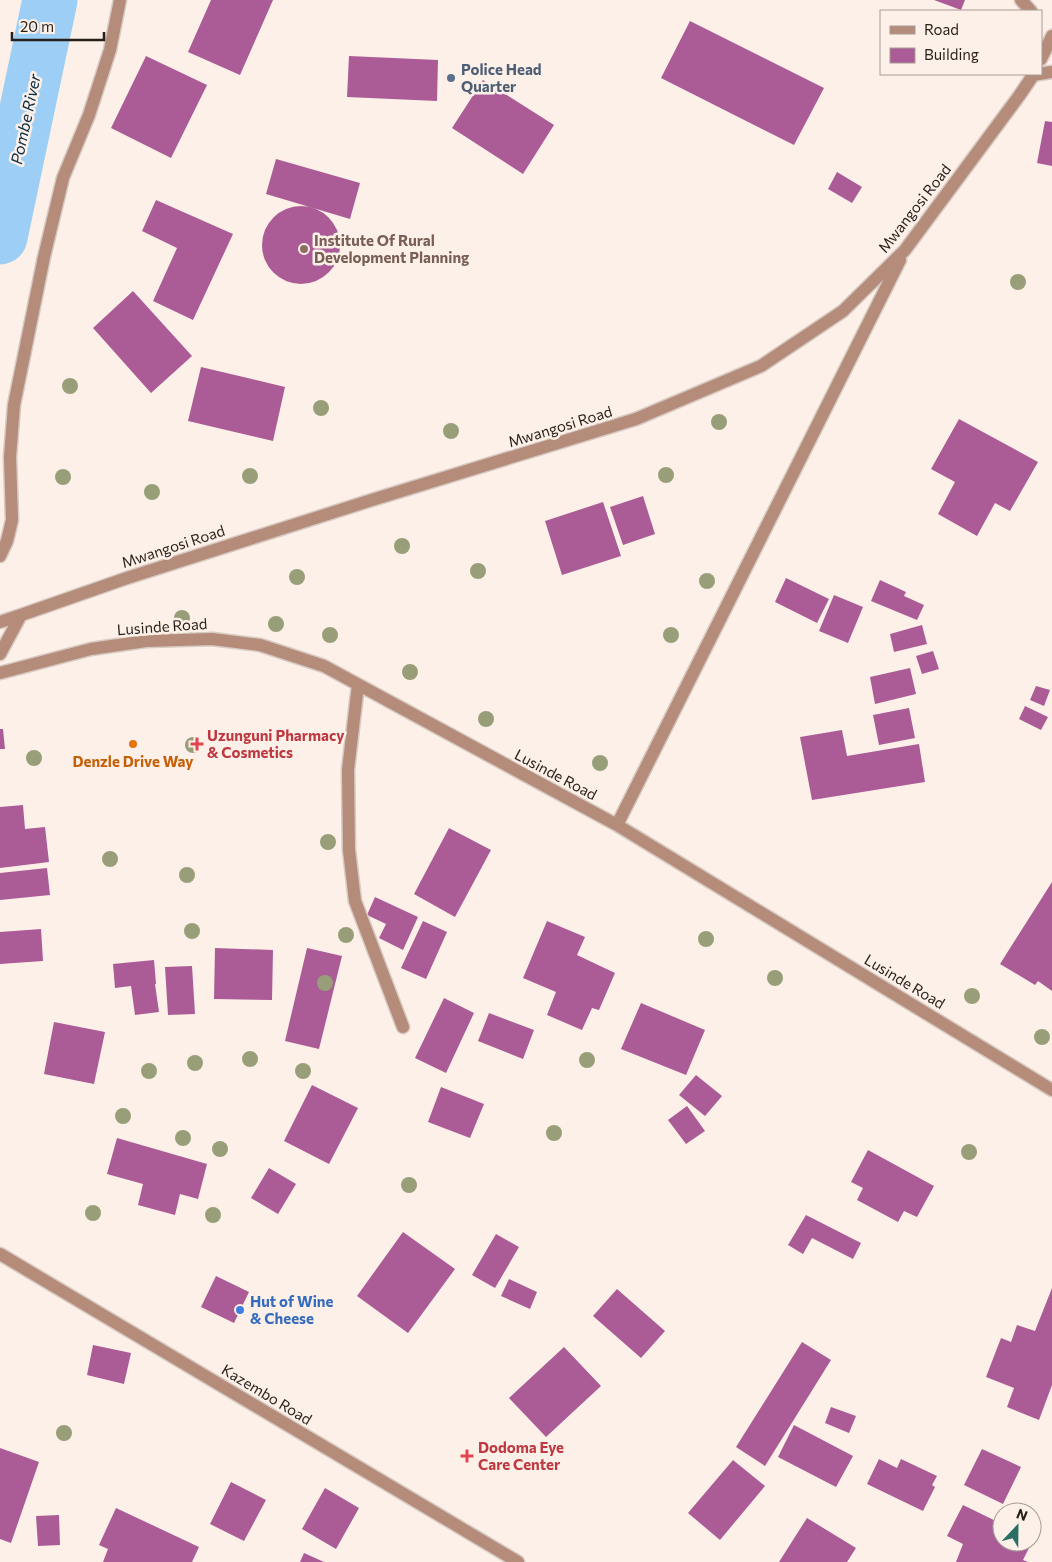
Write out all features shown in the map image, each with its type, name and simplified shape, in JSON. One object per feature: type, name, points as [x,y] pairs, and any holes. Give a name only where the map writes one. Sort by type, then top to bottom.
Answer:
[{"type":"street","points":[[0,556],[12,520],[10,457],[14,405],[44,257],[64,178],[89,115],[110,50],[120,0]]},
{"type":"street","points":[[1021,0],[1030,10]]},
{"type":"street","points":[[1042,57],[1052,36]]},
{"type":"street","name":"Mwangosi Road","points":[[0,622],[127,578],[375,499],[636,420],[761,366],[843,311],[905,250],[1002,120],[1033,75]]},
{"type":"street","points":[[617,825],[905,250]]},
{"type":"street","points":[[0,654],[21,615]]},
{"type":"street","name":"Lusinde Road","points":[[0,673],[91,649],[146,642],[212,638],[260,645],[324,666],[617,825],[1052,1090]]},
{"type":"street","points":[[358,685],[348,770],[349,850],[355,901],[403,1027]]},
{"type":"street","name":"Kazembo Road","points":[[0,1254],[518,1562]]},
{"type":"building","points":[[211,0],[273,0],[240,75],[188,52]]},
{"type":"building","points":[[934,0],[965,0],[961,10]]},
{"type":"building","points":[[690,21],[824,88],[794,145],[661,78]]},
{"type":"building","points":[[146,56],[207,85],[171,158],[111,128]]},
{"type":"building","points":[[349,56],[438,60],[437,101],[347,97]]},
{"type":"building","points":[[483,80],[554,125],[523,174],[452,128]]},
{"type":"building","points":[[1045,121],[1052,122],[1052,166],[1037,163]]},
{"type":"building","points":[[276,159],[360,183],[350,219],[266,194]]},
{"type":"building","points":[[837,172],[862,187],[852,203],[828,189]]},
{"type":"building","points":[[156,200],[233,234],[193,320],[153,301],[177,248],[142,231]]},
{"type":"building","points":[[301,206],[316,209],[328,218],[337,230],[340,245],[337,260],[328,272],[316,281],[301,284],[286,281],[274,272],[265,260],[262,245],[265,230],[274,218],[286,209]]},
{"type":"building","points":[[133,291],[192,356],[151,393],[93,328]]},
{"type":"building","points":[[201,367],[285,387],[273,441],[188,421]]},
{"type":"building","points":[[959,419],[1038,462],[1010,511],[995,503],[977,536],[938,514],[955,482],[931,469]]},
{"type":"building","points":[[643,496],[655,534],[623,545],[610,507]]},
{"type":"building","points":[[603,502],[621,556],[562,575],[545,521]]},
{"type":"building","points":[[786,578],[829,599],[817,623],[775,602]]},
{"type":"building","points":[[880,580],[906,592],[904,596],[924,605],[917,620],[871,601]]},
{"type":"building","points":[[834,595],[863,607],[848,643],[819,631]]},
{"type":"building","points":[[922,625],[927,644],[894,652],[890,634]]},
{"type":"building","points":[[933,651],[939,669],[922,674],[916,656]]},
{"type":"building","points":[[910,668],[916,694],[875,704],[870,677]]},
{"type":"building","points":[[1036,686],[1050,690],[1044,706],[1030,700]]},
{"type":"building","points":[[1025,706],[1048,717],[1041,730],[1019,719]]},
{"type":"building","points":[[909,708],[915,738],[879,745],[873,715]]},
{"type":"building","points":[[0,729],[3,729],[5,749],[0,749]]},
{"type":"building","points":[[842,730],[847,756],[919,744],[925,782],[812,800],[800,737]]},
{"type":"building","points":[[23,805],[25,829],[45,827],[49,862],[0,868],[0,807]]},
{"type":"building","points":[[449,828],[491,850],[455,917],[414,894]]},
{"type":"building","points":[[47,868],[50,895],[0,900],[0,873]]},
{"type":"building","points":[[1052,882],[1052,991],[1038,981],[1035,985],[1000,964]]},
{"type":"building","points":[[375,897],[418,917],[403,950],[379,938],[386,924],[367,915]]},
{"type":"building","points":[[423,921],[447,932],[426,979],[401,968]]},
{"type":"building","points":[[547,921],[585,937],[577,955],[615,973],[599,1010],[592,1008],[582,1030],[547,1015],[556,992],[523,978]]},
{"type":"building","points":[[41,929],[43,961],[0,964],[0,932]]},
{"type":"building","points":[[215,948],[273,950],[272,1000],[214,999]]},
{"type":"building","points":[[307,948],[342,956],[319,1049],[285,1041]]},
{"type":"building","points":[[154,960],[159,1012],[135,1015],[131,986],[115,988],[113,964]]},
{"type":"building","points":[[192,966],[195,1014],[168,1015],[165,967]]},
{"type":"building","points":[[444,998],[474,1013],[446,1073],[415,1058]]},
{"type":"building","points":[[641,1003],[705,1030],[686,1075],[621,1049]]},
{"type":"building","points":[[489,1013],[534,1030],[523,1059],[478,1041]]},
{"type":"building","points":[[54,1022],[105,1032],[94,1084],[44,1074]]},
{"type":"building","points":[[696,1075],[722,1096],[705,1116],[679,1095]]},
{"type":"building","points":[[312,1085],[358,1108],[329,1164],[284,1141]]},
{"type":"building","points":[[441,1087],[484,1104],[470,1138],[428,1122]]},
{"type":"building","points":[[687,1106],[705,1131],[686,1144],[668,1120]]},
{"type":"building","points":[[117,1138],[207,1164],[198,1199],[180,1194],[175,1215],[138,1205],[143,1184],[107,1174]]},
{"type":"building","points":[[868,1150],[934,1186],[917,1217],[904,1211],[898,1222],[857,1200],[863,1188],[851,1182]]},
{"type":"building","points":[[269,1168],[296,1184],[278,1214],[251,1198]]},
{"type":"building","points":[[806,1215],[861,1243],[853,1259],[812,1238],[803,1254],[788,1245]]},
{"type":"building","points":[[403,1232],[455,1269],[408,1333],[357,1296]]},
{"type":"building","points":[[496,1234],[519,1247],[495,1288],[472,1275]]},
{"type":"building","points":[[216,1276],[249,1292],[234,1323],[201,1307]]},
{"type":"building","points":[[509,1279],[537,1292],[530,1309],[501,1296]]},
{"type":"building","points":[[1052,1288],[1052,1385],[1039,1420],[1007,1407],[1014,1388],[986,1377],[1001,1338],[1011,1342],[1017,1325],[1035,1331]]},
{"type":"building","points":[[617,1289],[665,1331],[641,1358],[593,1316]]},
{"type":"building","points":[[802,1342],[831,1360],[765,1466],[736,1447]]},
{"type":"building","points":[[93,1345],[131,1353],[124,1384],[87,1375]]},
{"type":"building","points":[[564,1347],[601,1386],[546,1437],[509,1398]]},
{"type":"building","points":[[831,1407],[856,1416],[849,1433],[825,1423]]},
{"type":"building","points":[[794,1425],[853,1456],[836,1487],[778,1457]]},
{"type":"building","points":[[0,1448],[39,1462],[11,1543],[0,1539]]},
{"type":"building","points":[[982,1449],[1021,1467],[1004,1502],[999,1502],[964,1485]]},
{"type":"building","points":[[879,1459],[897,1468],[901,1459],[937,1476],[932,1485],[935,1487],[923,1511],[867,1484]]},
{"type":"building","points":[[733,1460],[765,1486],[720,1540],[688,1513]]},
{"type":"building","points":[[231,1482],[266,1500],[244,1541],[210,1524]]},
{"type":"building","points":[[325,1488],[359,1508],[336,1549],[302,1529]]},
{"type":"building","points":[[963,1505],[992,1519],[992,1552],[1027,1552],[1023,1560],[1028,1562],[956,1562],[963,1544],[947,1536]]},
{"type":"building","points":[[116,1508],[199,1547],[192,1562],[103,1562],[108,1549],[99,1545]]},
{"type":"building","points":[[59,1515],[60,1545],[38,1546],[36,1516]]},
{"type":"building","points":[[807,1518],[856,1548],[847,1562],[779,1562]]},
{"type":"building","points":[[304,1553],[324,1562],[300,1562]]},
{"type":"waterway","name":"Pombe River","points":[[0,237],[50,0]]},
{"type":"place","name":"Police Head Quarter","points":[[451,78]]},
{"type":"place","name":"Institute Of Rural Development Planning","points":[[304,249]]},
{"type":"place","name":"Denzle Drive Way","points":[[133,744]]},
{"type":"place","name":"Uzunguni Pharmacy & Cosmetics","points":[[197,744]]},
{"type":"place","name":"Hut of Wine & Cheese","points":[[240,1310]]},
{"type":"place","name":"Dodoma Eye Care Center","points":[[467,1456]]}]
